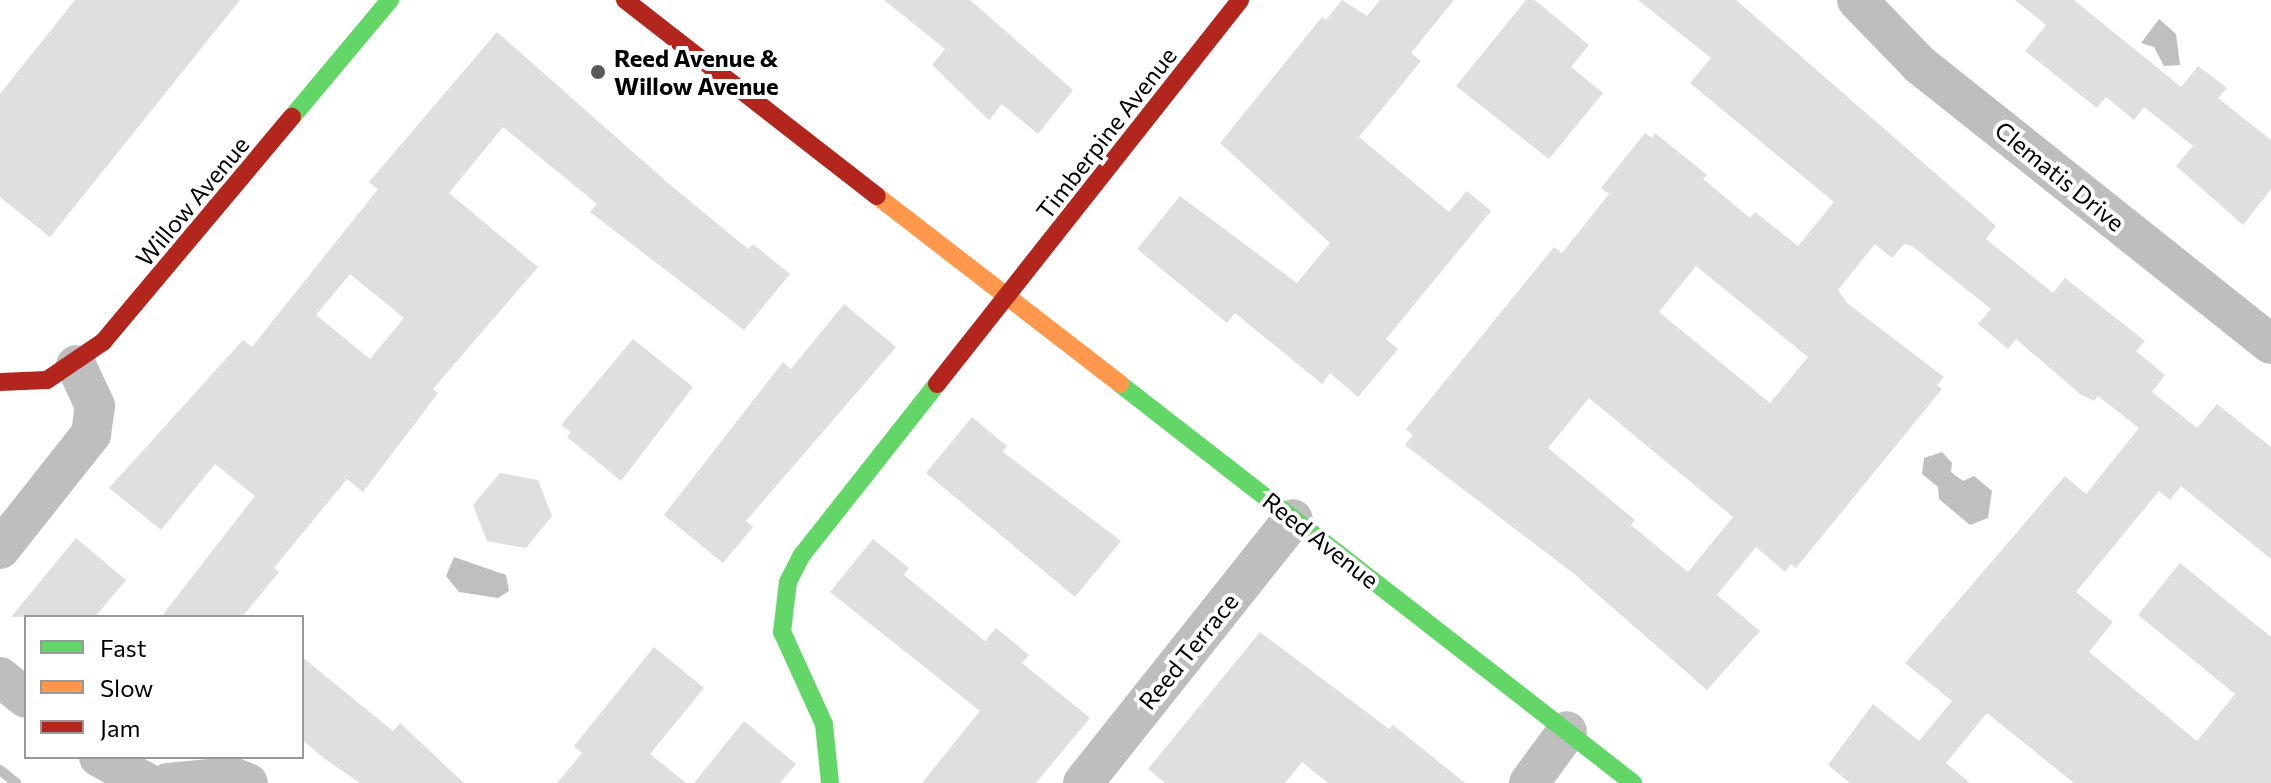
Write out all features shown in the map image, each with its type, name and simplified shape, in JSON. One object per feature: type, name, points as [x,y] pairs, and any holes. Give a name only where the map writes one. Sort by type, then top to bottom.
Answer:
[{"type":"street","name":"Willow Avenue","points":[[0,382],[47,380],[76,365],[129,313],[390,0]]},
{"type":"street","name":"Reed Avenue","points":[[625,0],[1010,295],[1633,783]]},
{"type":"street","name":"Timberpine Avenue","points":[[1010,295],[1240,0]]},
{"type":"street","name":"Clematis Drive","points":[[1857,0],[1920,65],[2271,344]]},
{"type":"street","points":[[830,783],[824,724],[782,632],[788,582],[802,555],[1010,295]]},
{"type":"street","points":[[0,549],[91,434],[95,406],[76,365]]},
{"type":"street","name":"Reed Terrace","points":[[1083,783],[1293,519]]},
{"type":"street","points":[[0,677],[24,696]]},
{"type":"street","points":[[1529,783],[1567,731]]},
{"type":"street","points":[[103,759],[147,783]]},
{"type":"street","points":[[168,783],[232,777],[248,783]]},
{"type":"shaded area","points":[[2159,19],[2176,34],[2180,65],[2164,66],[2154,47],[2141,43]]},
{"type":"shaded area","points":[[1942,452],[1952,463],[1951,472],[1963,481],[1974,476],[1992,491],[1988,518],[1970,525],[1939,499],[1938,487],[1922,474],[1924,458]]},
{"type":"shaded area","points":[[454,557],[506,575],[509,591],[498,598],[459,592],[446,576]]},
{"type":"building","points":[[75,0],[240,0],[50,237],[0,197],[0,94]]},
{"type":"building","points":[[884,0],[970,0],[1073,90],[1038,134],[1002,104],[989,120],[932,65],[945,49]]},
{"type":"building","points":[[1342,0],[1367,16],[1380,0],[1454,0],[1411,53],[1421,61],[1359,137],[1449,212],[1467,191],[1491,211],[1386,339],[1398,349],[1358,397],[1330,373],[1322,384],[1235,313],[1227,323],[1137,249],[1180,196],[1297,283],[1330,243],[1220,143],[1322,17],[1326,20]]},
{"type":"building","points":[[1526,0],[1535,0],[1589,45],[1571,67],[1603,93],[1549,159],[1456,86]]},
{"type":"building","points":[[1638,0],[1736,0],[1996,226],[1986,239],[2053,293],[2065,278],[2145,341],[2136,351],[2165,375],[2152,392],[2197,428],[2217,404],[2271,447],[2271,559],[2181,486],[2170,500],[2159,491],[2076,592],[2113,622],[2089,652],[2197,741],[2235,694],[2138,615],[2180,563],[2271,637],[2271,783],[2074,783],[1987,713],[1946,763],[1970,783],[1850,783],[1828,765],[1873,704],[1919,741],[1952,701],[1905,663],[2065,476],[2086,494],[2139,428],[2098,396],[2094,401],[2080,394],[2016,339],[2008,349],[1978,324],[1991,309],[1912,246],[1904,244],[1892,258],[1875,244],[1838,290],[1847,303],[1944,377],[1937,385],[1942,389],[1796,568],[1791,564],[1785,572],[1756,547],[1717,595],[1760,631],[1707,690],[1573,573],[1405,445],[1413,435],[1406,429],[1554,247],[1562,253],[1609,194],[1601,188],[1645,133],[1652,138],[1655,133],[1707,175],[1703,179],[1750,218],[1755,212],[1798,246],[1834,202],[1690,83],[1711,58]],"holes":[[[1696,266],[1808,357],[1770,403],[1659,312]],[[1589,398],[1733,517],[1688,572],[1631,525],[1635,520],[1548,448]]]},
{"type":"building","points":[[2015,0],[2074,0],[2181,87],[2198,66],[2227,88],[2218,98],[2271,140],[2271,189],[2243,225],[2176,166],[2193,146],[2144,107],[2134,120],[2106,97],[2097,108],[2025,51],[2046,25]]},
{"type":"building","points":[[497,32],[668,183],[748,249],[753,244],[790,274],[744,330],[590,212],[597,204],[503,127],[449,193],[538,267],[433,389],[438,393],[363,492],[347,479],[274,568],[279,572],[244,615],[163,615],[255,496],[215,464],[161,530],[109,488],[243,340],[252,347],[378,189],[369,182]],"holes":[[[350,274],[404,318],[370,359],[316,315]]]},
{"type":"building","points":[[844,304],[896,347],[746,521],[753,527],[723,563],[664,515],[783,362],[791,369]]},
{"type":"building","points":[[633,339],[693,387],[621,481],[567,437],[571,432],[561,425]]},
{"type":"building","points":[[972,417],[1007,446],[1003,452],[1121,541],[1075,597],[926,473]]},
{"type":"building","points":[[500,473],[538,480],[552,516],[526,548],[487,541],[473,505]]},
{"type":"building","points":[[76,538],[126,580],[97,615],[11,617]]},
{"type":"building","points":[[873,539],[909,568],[904,575],[985,641],[996,628],[1029,655],[1022,663],[1090,718],[1036,783],[922,783],[980,711],[830,592]]},
{"type":"building","points":[[1260,632],[1389,729],[1393,725],[1465,783],[1328,783],[1302,762],[1285,783],[1165,783],[1148,769]]},
{"type":"building","points":[[654,647],[704,688],[650,754],[686,783],[557,783],[582,753],[574,746]]},
{"type":"building","points":[[304,659],[393,731],[400,723],[464,783],[360,783],[304,742]]},
{"type":"building","points":[[744,721],[796,764],[780,783],[694,783]]},
{"type":"waterway","points":[[0,770],[16,783]]},
{"type":"traffic: fast","points":[[292,117],[390,0]]},
{"type":"traffic: fast","points":[[830,783],[824,724],[782,632],[788,582],[802,555],[937,384]]},
{"type":"traffic: fast","points":[[1120,384],[1633,783]]},
{"type":"traffic: slow","points":[[877,196],[1120,384]]},
{"type":"traffic: jam","points":[[625,0],[877,196]]},
{"type":"traffic: jam","points":[[937,384],[1240,0]]},
{"type":"traffic: jam","points":[[0,382],[47,380],[103,342],[292,117]]},
{"type":"place","name":"Reed Avenue & Willow Avenue","points":[[598,72]]}]
